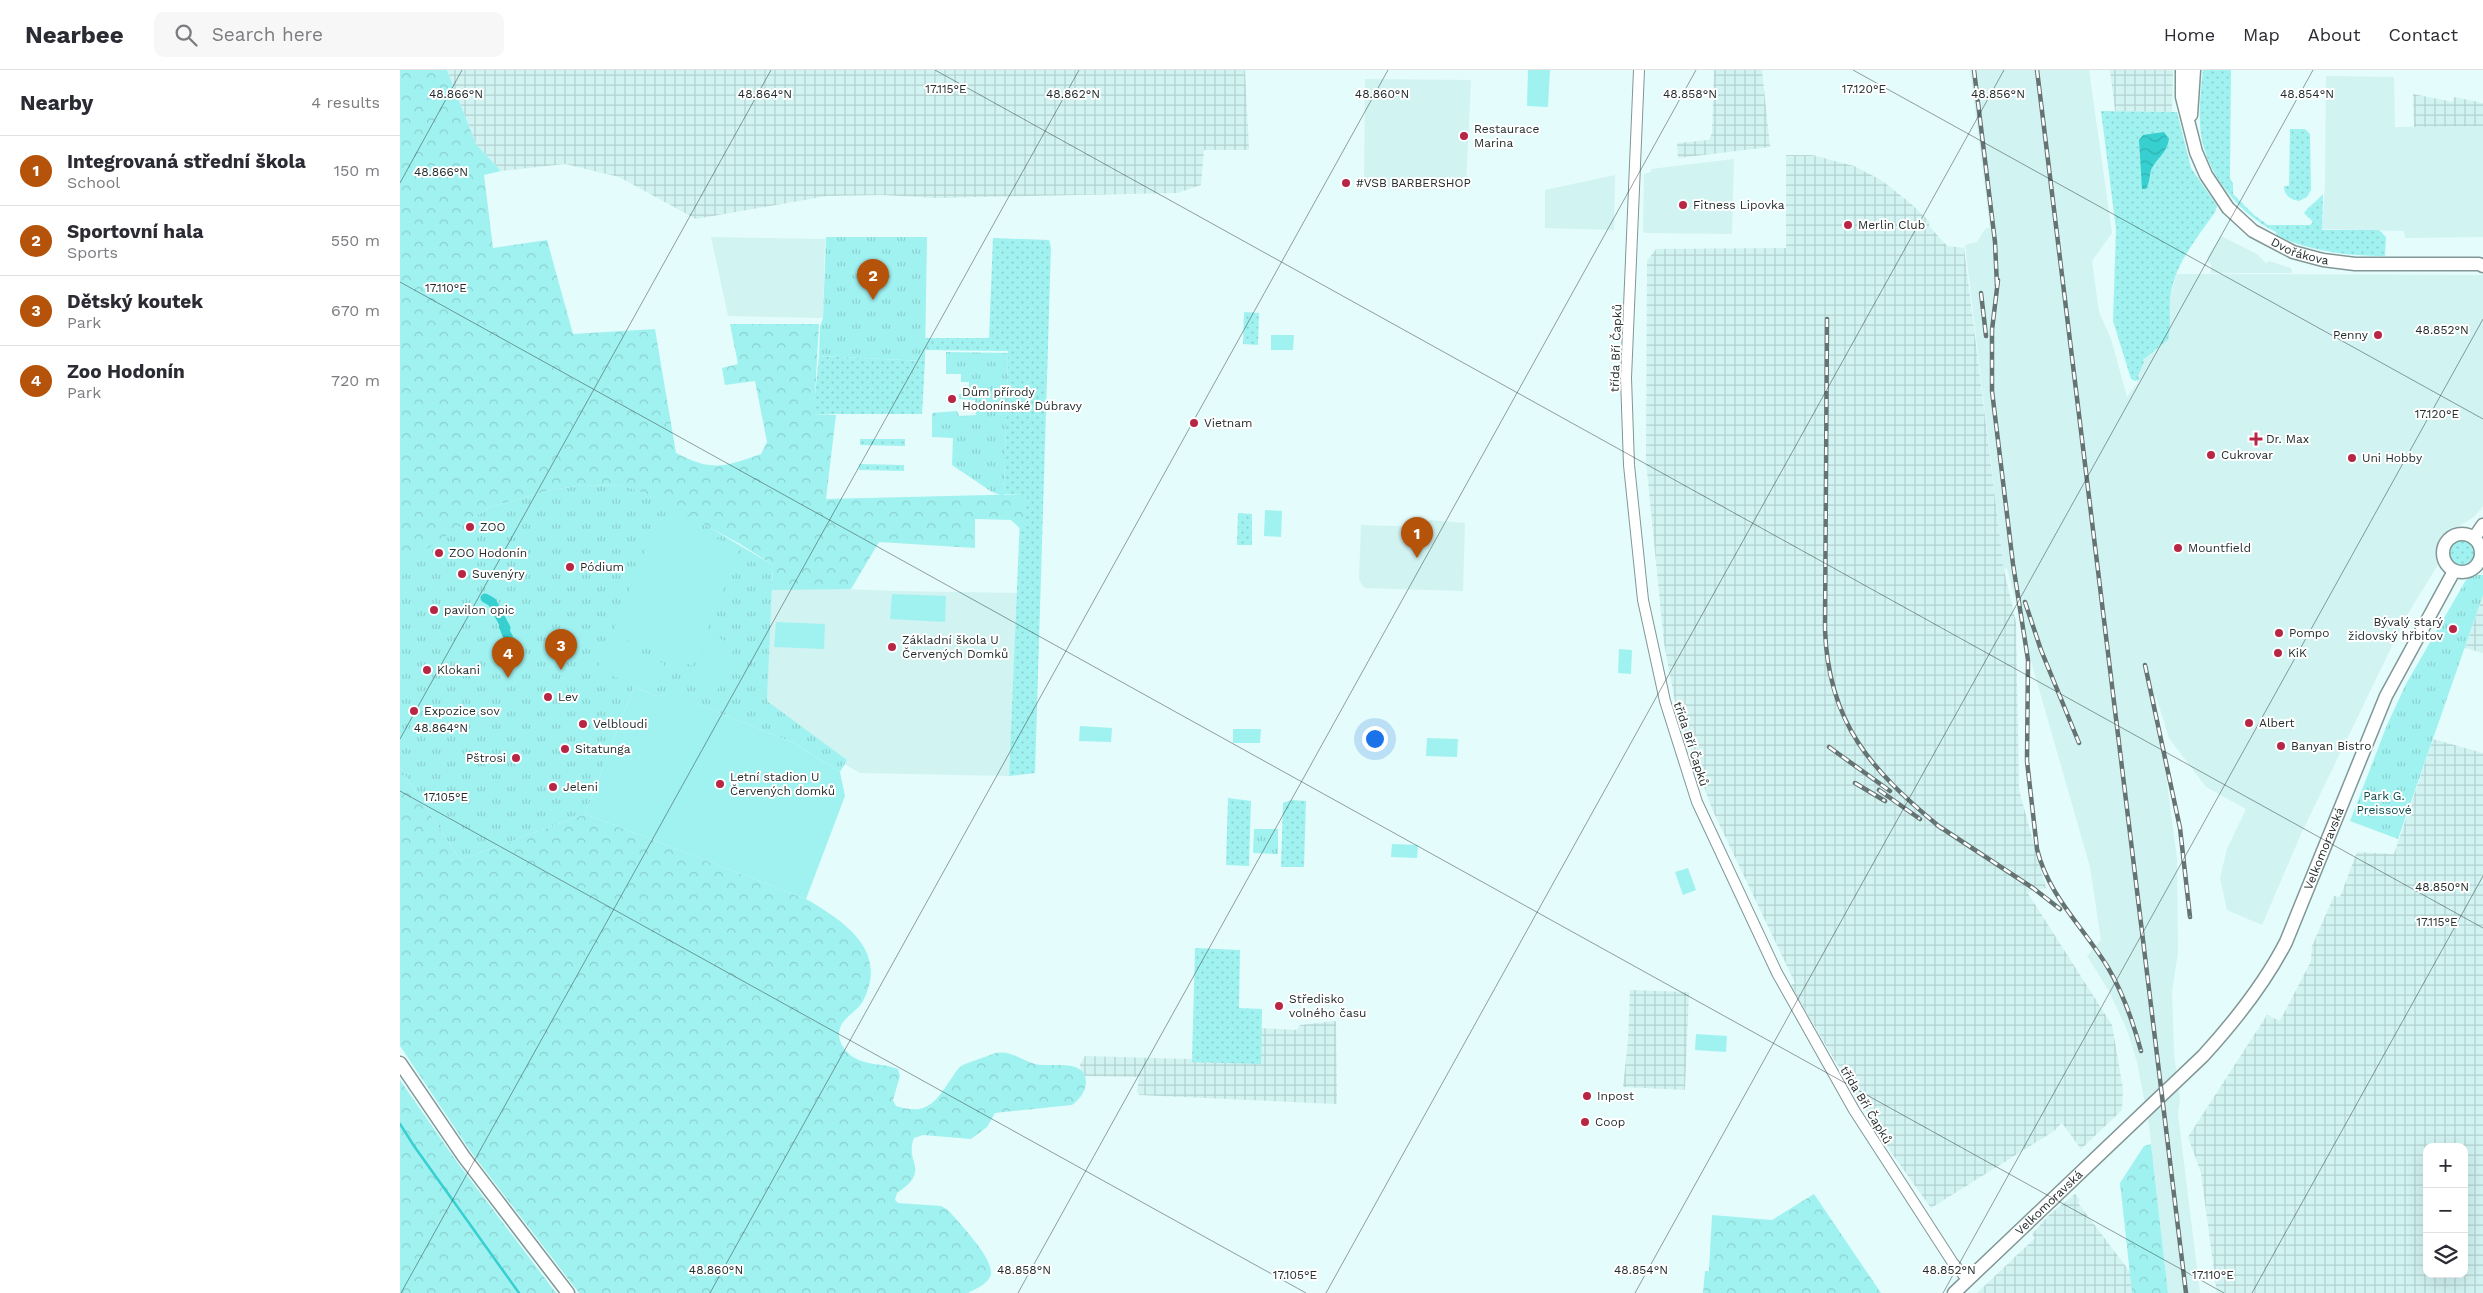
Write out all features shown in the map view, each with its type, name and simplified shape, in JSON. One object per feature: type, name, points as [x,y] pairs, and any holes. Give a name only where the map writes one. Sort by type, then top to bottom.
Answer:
[{"type":"main road","name":"Dvořákova","points":[[2182,70],[2182,97],[2196,152],[2206,175],[2220,198],[2246,225],[2280,247],[2308,257],[2340,262],[2482,264]]},
{"type":"main road","name":"Dvořákova","points":[[2190,123],[2194,70]]},
{"type":"main road","points":[[2474,538],[2483,525]]},
{"type":"main road","points":[[2458,534],[2474,538],[2482,551],[2479,563],[2475,568],[2466,572],[2454,571],[2444,559],[2443,550],[2446,542],[2458,534]]},
{"type":"main road","name":"Velkomoravská","points":[[1954,1293],[2145,1112],[2240,1016],[2279,955],[2306,894],[2386,696],[2454,571]]},
{"type":"main road","points":[[400,1063],[470,1165],[568,1293]]},
{"type":"street","name":"třída Bří Čapků","points":[[1639,70],[1626,378],[1629,465],[1643,600],[1664,701],[1697,802],[1777,973],[1874,1142],[1952,1263],[1968,1280]]},
{"type":"shaded area","points":[[447,70],[1245,70],[1249,150],[1204,150],[1201,185],[1177,193],[936,198],[882,195],[827,196],[696,219],[619,177],[565,164],[501,171],[476,144]]},
{"type":"shaded area","points":[[1714,70],[1762,70],[1770,147],[1678,158],[1677,143],[1709,140],[1712,133]]},
{"type":"shaded area","points":[[1970,70],[2089,70],[2112,233],[2092,261],[2099,312],[2111,339],[2127,397],[2140,380],[2138,376],[2143,360],[2165,343],[2169,336],[2168,308],[2176,274],[2483,275],[2483,506],[2474,517],[2442,536],[2439,563],[2407,615],[2301,834],[2262,925],[2227,910],[2220,878],[2227,849],[2246,809],[2206,787],[2169,738],[2155,693],[2177,858],[2178,952],[2172,992],[2174,1054],[2180,1099],[2178,1114],[2200,1293],[2168,1293],[2149,1125],[2137,1062],[2127,1030],[2109,991],[2087,956],[2101,940],[2090,867],[2033,668],[2007,568],[2004,570],[1965,245],[1977,242],[1986,228],[1990,228]]},
{"type":"shaded area","points":[[2110,70],[2173,70],[2172,112],[2115,111]]},
{"type":"shaded area","points":[[2326,76],[2394,77],[2395,127],[2483,126],[2483,237],[2405,238],[2404,231],[2322,229],[2325,187]]},
{"type":"shaded area","points":[[1365,79],[1471,80],[1466,185],[1364,188]]},
{"type":"shaded area","points":[[2413,94],[2453,102],[2454,97],[2483,103],[2483,126],[2414,127]]},
{"type":"shaded area","points":[[1786,155],[1812,155],[1854,166],[1881,180],[1909,202],[1930,222],[1929,226],[1947,246],[1964,248],[2004,570],[2016,622],[2019,790],[2046,888],[2027,892],[2112,1025],[2123,1089],[2122,1110],[2081,1149],[2062,1123],[2054,1131],[1931,1208],[1891,1152],[1791,985],[1795,983],[1712,809],[1676,707],[1664,643],[1646,461],[1647,261],[1656,249],[1786,248]]},
{"type":"shaded area","points":[[1734,159],[1732,234],[1645,233],[1643,230],[1644,174],[1651,172],[1651,169]]},
{"type":"shaded area","points":[[1615,175],[1614,230],[1545,228],[1545,190]]},
{"type":"shaded area","points":[[2221,236],[2257,254],[2266,263],[2269,261],[2291,268],[2292,273],[2211,273],[2211,263],[2207,262],[2208,256]]},
{"type":"shaded area","points":[[711,237],[825,239],[823,318],[728,316]]},
{"type":"shaded area","points":[[1430,520],[1465,523],[1463,591],[1365,588],[1362,585],[1359,579],[1361,525],[1424,527]]},
{"type":"shaded area","name":"Základní škola U Červených Domků","points":[[772,586],[1017,593],[1009,776],[860,773],[766,719]]},
{"type":"shaded area","points":[[2483,595],[2483,653],[2465,648]]},
{"type":"shaded area","points":[[2433,739],[2483,753],[2483,1293],[2217,1293],[2201,1173],[2188,1137],[2267,1015],[2280,1021],[2311,961],[2312,946],[2334,896],[2340,897],[2357,852],[2394,854]]},
{"type":"shaded area","points":[[1630,990],[1689,992],[1685,1090],[1623,1087],[1628,1040]]},
{"type":"shaded area","points":[[1336,1021],[1337,1104],[1139,1095],[1137,1092],[1139,1077],[1082,1076],[1080,1064],[1085,1056],[1257,1061],[1259,1028],[1297,1030],[1300,1025]]},
{"type":"shaded area","points":[[2075,1194],[2080,1200],[2078,1203],[2130,1272],[2132,1293],[1977,1293],[2035,1238],[2032,1234],[2049,1215]]},
{"type":"green space","points":[[400,70],[447,70],[476,144],[501,171],[484,175],[493,248],[547,240],[573,334],[655,329],[676,453],[700,463],[718,466],[761,454],[767,442],[755,381],[725,385],[722,368],[738,364],[730,324],[819,324],[814,414],[836,415],[826,499],[1027,494],[1025,533],[1011,520],[975,519],[975,548],[879,542],[851,589],[772,590],[773,565],[740,544],[657,499],[625,486],[584,485],[551,490],[490,507],[400,568]]},
{"type":"green space","points":[[1528,70],[1550,70],[1548,107],[1527,106]]},
{"type":"green space","points":[[2203,70],[2231,70],[2230,178],[2233,184],[2233,194],[2254,215],[2268,225],[2310,225],[2313,222],[2304,213],[2323,194],[2322,230],[2379,230],[2386,237],[2385,256],[2330,252],[2290,241],[2277,236],[2276,232],[2248,214],[2236,202],[2214,173],[2202,141],[2200,110]]},
{"type":"green space","points":[[2101,111],[2177,112],[2191,168],[2217,206],[2215,212],[2188,250],[2178,271],[2170,299],[2168,340],[2143,360],[2144,362],[2138,376],[2140,380],[2135,381],[2131,379],[2113,321],[2116,229]]},
{"type":"green space","points":[[2290,129],[2305,129],[2310,134],[2311,190],[2307,197],[2299,201],[2293,200],[2288,196],[2284,189],[2284,186],[2289,186]]},
{"type":"green space","points":[[826,237],[927,237],[925,361],[819,356],[820,327],[823,318]]},
{"type":"green space","points":[[993,238],[1049,240],[1051,247],[1035,773],[1009,776],[1021,494],[1004,494],[1008,351],[925,350],[925,338],[989,338]]},
{"type":"green space","points":[[1244,312],[1259,313],[1258,345],[1243,344]]},
{"type":"green space","points":[[1271,335],[1294,335],[1293,350],[1271,350]]},
{"type":"green space","name":"Dům přírody Hodonínské Dúbravy","points":[[946,352],[1008,353],[1004,496],[992,492],[952,465],[953,438],[932,437],[932,413],[957,411],[959,416],[976,415],[975,400],[959,399],[959,394],[969,393],[969,382],[961,382],[961,374],[946,374]]},
{"type":"green space","points":[[819,356],[925,361],[922,414],[813,414]]},
{"type":"green space","points":[[860,439],[905,439],[905,446],[860,445]]},
{"type":"green space","points":[[859,464],[904,465],[904,471],[859,470]]},
{"type":"green space","name":"ZOO Hodonín","points":[[584,485],[625,486],[670,504],[773,565],[767,701],[847,760],[840,772],[794,743],[679,695],[657,696],[634,687],[585,814],[460,860],[400,767],[400,567],[490,507],[551,490]]},
{"type":"green space","points":[[1265,510],[1282,511],[1281,537],[1264,536]]},
{"type":"green space","points":[[1238,513],[1252,514],[1252,545],[1237,545]]},
{"type":"green space","points":[[659,516],[740,548],[693,666],[612,634]]},
{"type":"green space","points":[[2462,538],[2472,543],[2477,553],[2472,563],[2462,568],[2452,563],[2447,553],[2452,543]]},
{"type":"green space","name":"Park G. Preissové","points":[[2477,575],[2483,575],[2483,595],[2398,839],[2350,821],[2387,725],[2406,684],[2466,580]]},
{"type":"green space","points":[[892,594],[946,596],[945,622],[890,619]]},
{"type":"green space","points":[[776,622],[825,624],[824,649],[774,647]]},
{"type":"green space","points":[[709,634],[735,645],[715,696],[689,685]]},
{"type":"green space","points":[[613,641],[664,664],[665,670],[657,689],[649,692],[597,669],[607,645]]},
{"type":"green space","points":[[1619,649],[1632,650],[1631,674],[1618,673]]},
{"type":"green space","name":"Letní stadion U Červených domků","points":[[634,687],[657,696],[679,694],[705,707],[794,743],[840,772],[845,796],[806,899],[585,814]]},
{"type":"green space","points":[[1080,726],[1112,728],[1111,742],[1079,741]]},
{"type":"green space","points":[[1233,729],[1261,729],[1260,743],[1233,743]]},
{"type":"green space","points":[[1427,738],[1458,739],[1457,757],[1426,756]]},
{"type":"green space","points":[[400,767],[460,860],[585,814],[806,899],[834,917],[858,939],[866,952],[870,966],[870,982],[864,999],[859,1007],[842,1024],[839,1032],[840,1040],[847,1051],[858,1060],[898,1069],[900,1076],[893,1100],[896,1106],[916,1109],[930,1105],[961,1066],[995,1053],[1011,1054],[1035,1064],[1066,1065],[1080,1070],[1085,1075],[1085,1089],[1072,1105],[995,1113],[987,1127],[971,1139],[923,1135],[914,1138],[912,1154],[915,1172],[907,1185],[897,1193],[895,1200],[898,1203],[941,1206],[948,1210],[983,1252],[991,1270],[988,1280],[968,1293],[579,1293],[471,1152],[400,1046]]},
{"type":"green space","points":[[1228,798],[1251,801],[1249,866],[1226,865]]},
{"type":"green space","points":[[1291,800],[1306,801],[1304,867],[1281,867],[1283,803]]},
{"type":"green space","points":[[1254,829],[1278,829],[1278,854],[1253,853]]},
{"type":"green space","points":[[1392,844],[1418,845],[1417,858],[1391,857]]},
{"type":"green space","points":[[1688,868],[1696,890],[1683,895],[1675,872]]},
{"type":"green space","points":[[1195,948],[1240,950],[1239,1008],[1262,1009],[1261,1064],[1192,1062]]},
{"type":"green space","points":[[1696,1034],[1727,1036],[1726,1052],[1695,1050]]},
{"type":"green space","points":[[400,1080],[457,1162],[556,1293],[400,1293]]},
{"type":"green space","points":[[2151,1144],[2168,1293],[2132,1293],[2120,1183],[2144,1146]]},
{"type":"green space","points":[[1814,1194],[1881,1293],[1703,1293],[1705,1271],[1709,1271],[1712,1215],[1772,1220]]},
{"type":"water","points":[[2164,132],[2169,139],[2168,144],[2151,170],[2146,189],[2142,189],[2139,140],[2143,135]]},
{"type":"water","points":[[504,619],[522,654],[511,659],[499,627],[501,620]]},
{"type":"waterway","points":[[485,598],[492,602],[506,628]]},
{"type":"waterway","points":[[400,1124],[519,1293]]},
{"type":"railway","points":[[1974,70],[1995,242],[1997,286]]},
{"type":"railway","points":[[2037,70],[2186,1293]]},
{"type":"railway","points":[[1998,280],[1992,330],[1992,391],[2013,564],[2028,660],[2027,761],[2037,849],[2049,881],[2113,976],[2127,1007],[2141,1051]]},
{"type":"railway","points":[[1981,293],[1986,336]]},
{"type":"railway","points":[[1827,319],[1825,629],[1828,662],[1835,692],[1845,719],[1858,743],[1894,786],[1941,828]]},
{"type":"railway","points":[[2025,602],[2041,650],[2079,743]]},
{"type":"railway","points":[[2145,665],[2180,828],[2190,917]]},
{"type":"railway","points":[[1829,747],[1890,791]]},
{"type":"railway","points":[[1855,783],[1885,801]]},
{"type":"railway","points":[[1879,790],[1920,819]]},
{"type":"railway","points":[[1937,825],[2033,888],[2060,909]]},
{"type":"place","name":"Restaurace Marina","points":[[1464,136]]},
{"type":"place","name":"#VSB BARBERSHOP","points":[[1346,183]]},
{"type":"place","name":"Fitness Lipovka","points":[[1683,205]]},
{"type":"place","name":"Merlin Club","points":[[1848,225]]},
{"type":"place","name":"Sportovní hala","points":[[873,300]]},
{"type":"place","name":"Penny","points":[[2378,335]]},
{"type":"place","name":"Dům přírody Hodonínské Dúbravy","points":[[952,399]]},
{"type":"place","name":"Vietnam","points":[[1194,423]]},
{"type":"place","name":"Dr. Max","points":[[2256,439]]},
{"type":"place","name":"Cukrovar","points":[[2211,455]]},
{"type":"place","name":"Uni Hobby","points":[[2352,458]]},
{"type":"place","name":"ZOO","points":[[470,527]]},
{"type":"place","name":"Mountfield","points":[[2178,548]]},
{"type":"place","name":"ZOO Hodonín","points":[[439,553]]},
{"type":"place","name":"Integrovaná střední škola","points":[[1417,558]]},
{"type":"place","name":"Pódium","points":[[570,567]]},
{"type":"place","name":"Suvenýry","points":[[462,574]]},
{"type":"place","name":"pavilon opic","points":[[434,610]]},
{"type":"place","name":"Bývalý starý židovský hřbitov","points":[[2453,629]]},
{"type":"place","name":"Pompo","points":[[2279,633]]},
{"type":"place","name":"Základní škola U Červených Domků","points":[[892,647]]},
{"type":"place","name":"KiK","points":[[2278,653]]},
{"type":"place","name":"Klokani","points":[[427,670]]},
{"type":"place","name":"Dětský koutek","points":[[561,670]]},
{"type":"place","name":"Zoo Hodonín","points":[[508,678]]},
{"type":"place","name":"Lev","points":[[548,697]]},
{"type":"place","name":"Expozice sov","points":[[414,711]]},
{"type":"place","name":"Albert","points":[[2249,723]]},
{"type":"place","name":"Velbloudi","points":[[583,724]]},
{"type":"place","name":"Banyan Bistro","points":[[2281,746]]},
{"type":"place","name":"Sitatunga","points":[[565,749]]},
{"type":"place","name":"Pštrosi","points":[[516,758]]},
{"type":"place","name":"Letní stadion U Červených domků","points":[[720,784]]},
{"type":"place","name":"Jeleni","points":[[553,787]]},
{"type":"place","name":"Středisko volného času","points":[[1279,1006]]},
{"type":"place","name":"Inpost","points":[[1587,1096]]},
{"type":"place","name":"Coop","points":[[1585,1122]]}]
